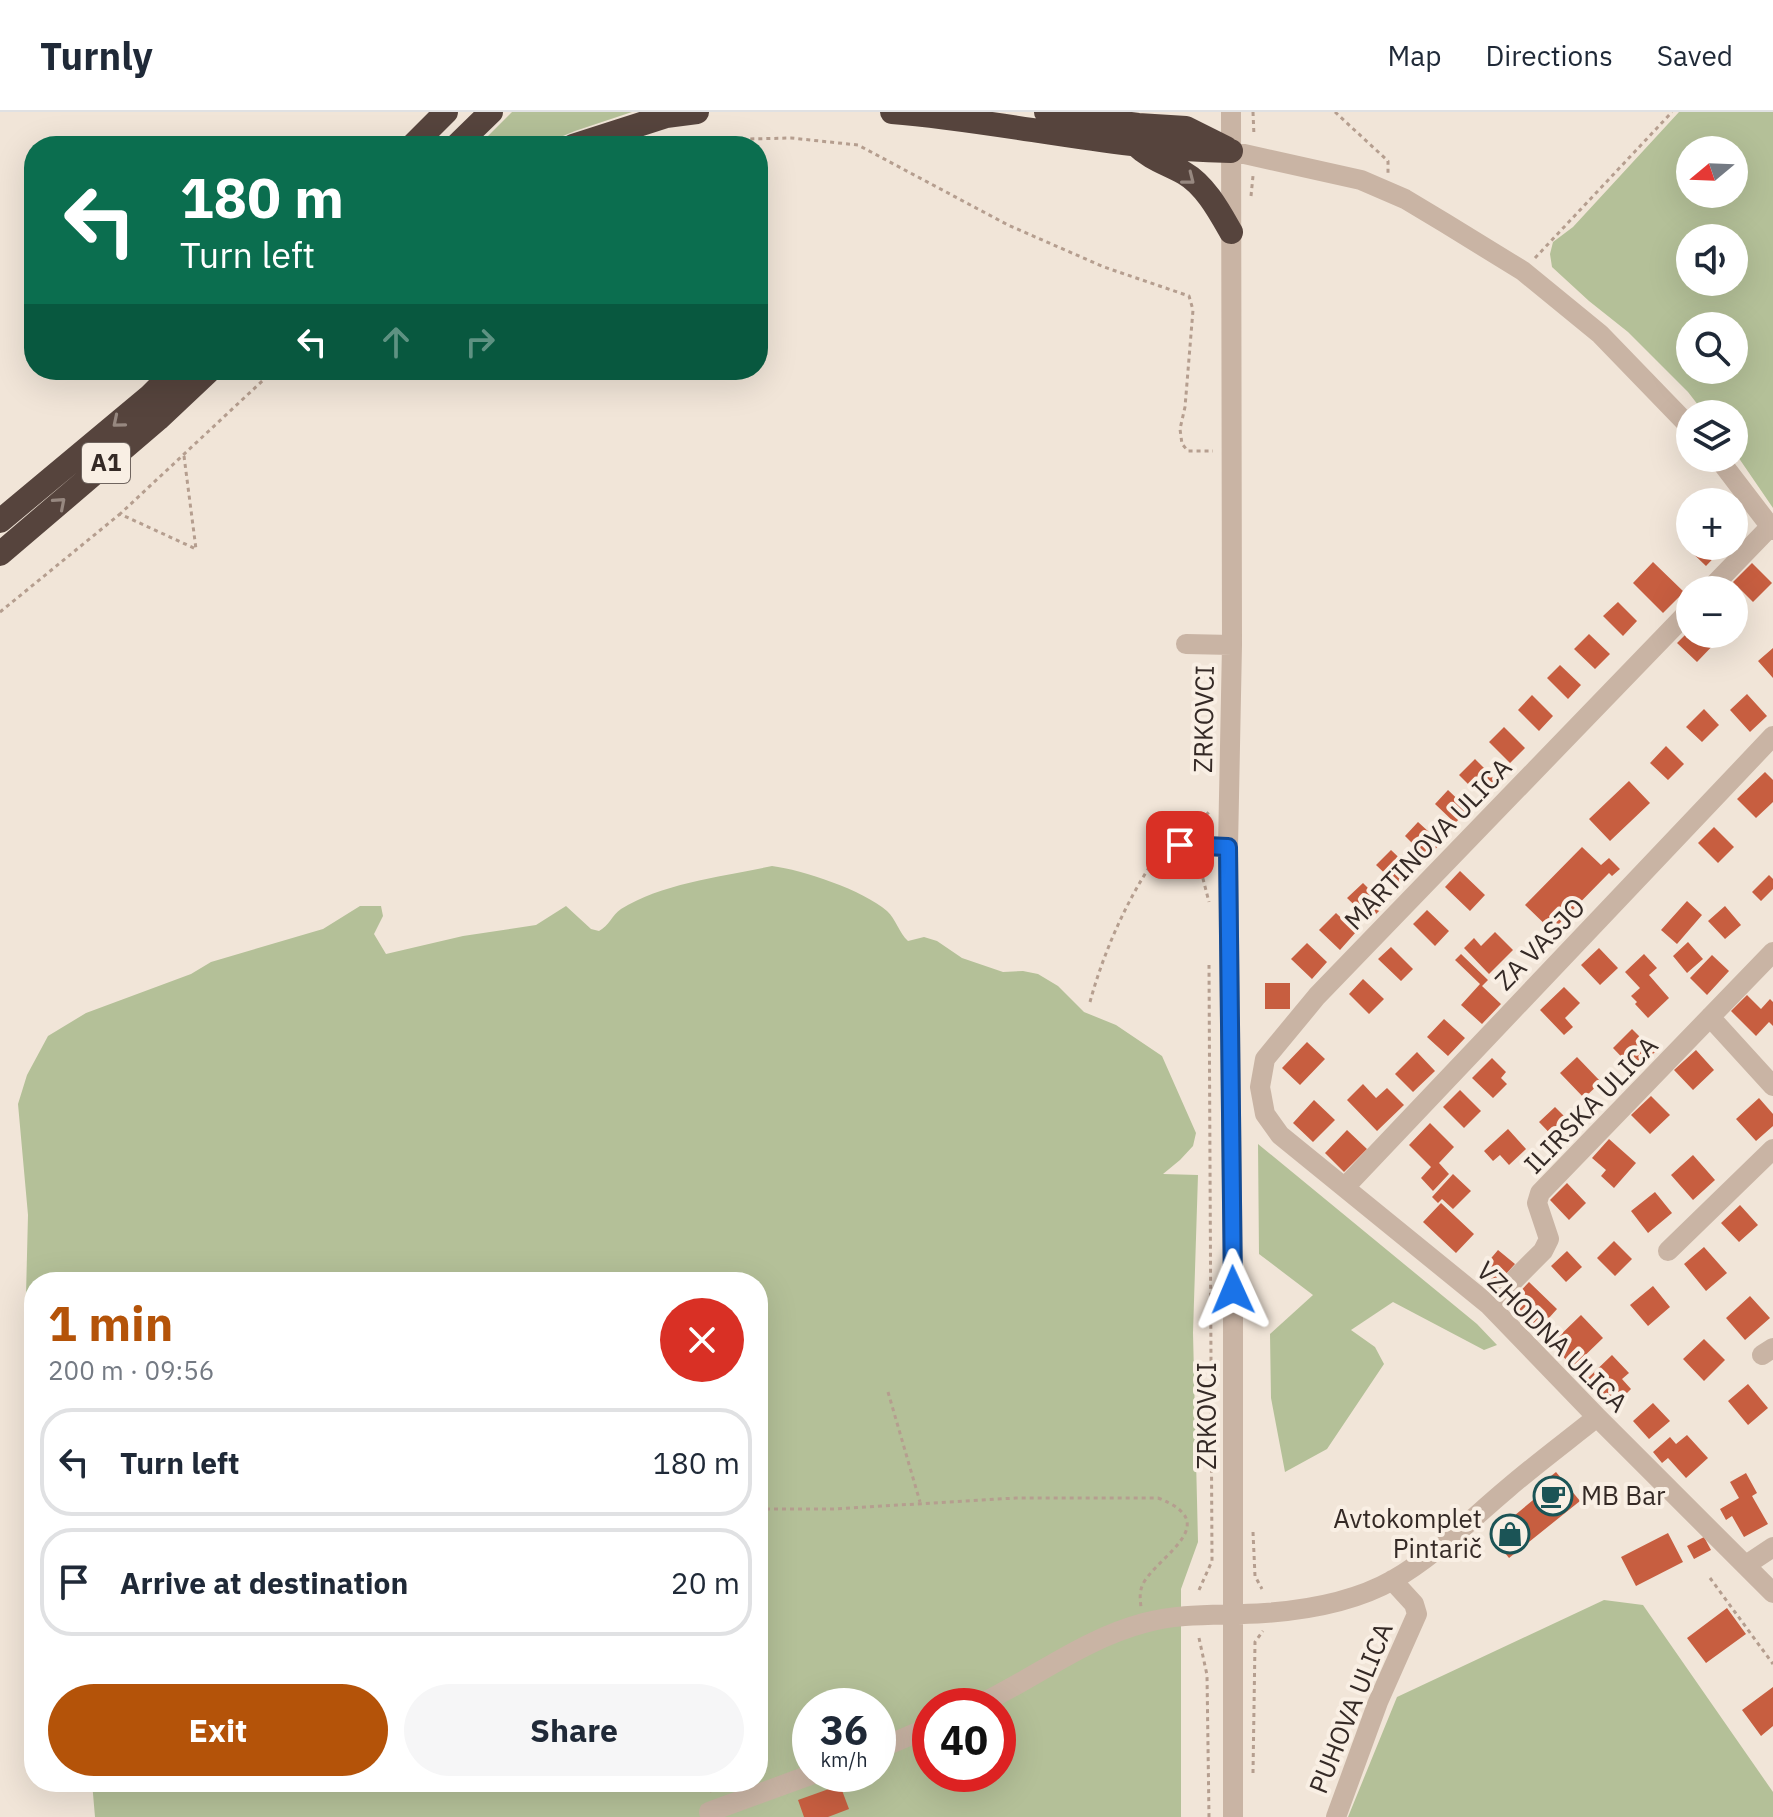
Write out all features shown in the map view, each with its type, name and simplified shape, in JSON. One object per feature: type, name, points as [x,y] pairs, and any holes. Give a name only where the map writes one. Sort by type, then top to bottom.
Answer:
[{"type":"highway","points":[[422,136],[446,112]]},
{"type":"highway","points":[[466,136],[491,112]]},
{"type":"highway","points":[[604,136],[666,116],[697,112]]},
{"type":"highway","points":[[892,112],[950,116],[1187,151],[1231,151]]},
{"type":"highway","points":[[1046,112],[1138,125],[1186,128],[1231,151]]},
{"type":"highway","points":[[1133,143],[1150,159],[1186,174],[1214,202],[1231,232]]},
{"type":"highway","name":"A1","points":[[0,521],[166,380]]},
{"type":"highway","name":"A1","points":[[0,554],[199,380]]},
{"type":"street","name":"ZRKOVCI","points":[[1231,112],[1232,645],[1228,847],[1233,1817]]},
{"type":"street","points":[[1231,151],[1361,180],[1431,215],[1523,271],[1600,334],[1676,412]]},
{"type":"street","points":[[1723,576],[1772,528],[1729,472]]},
{"type":"street","name":"MARTINOVA ULICA","points":[[1280,1135],[1265,1114],[1260,1087],[1265,1059],[1279,1040],[1317,996],[1676,624]]},
{"type":"street","points":[[1186,644],[1232,645]]},
{"type":"street","name":"ZA VASJO","points":[[1345,1187],[1773,736]]},
{"type":"street","points":[[1163,852],[1180,845],[1228,847]]},
{"type":"street","name":"ILIRSKA ULICA","points":[[1489,1305],[1543,1251],[1549,1239],[1537,1203],[1540,1193],[1773,952]]},
{"type":"street","points":[[1710,1017],[1773,1086]]},
{"type":"street","name":"VZHODNA ULICA","points":[[1280,1135],[1489,1305],[1773,1593]]},
{"type":"street","points":[[1668,1251],[1773,1149]]},
{"type":"street","points":[[1012,1688],[1074,1651],[1144,1623],[1177,1617],[1265,1613],[1334,1601],[1392,1580],[1464,1528],[1505,1490],[1597,1417]]},
{"type":"street","points":[[1746,1565],[1773,1547]]},
{"type":"street","name":"PUHOVA ULICA","points":[[1336,1817],[1378,1702],[1417,1614],[1414,1604],[1392,1580]]},
{"type":"street","points":[[768,1790],[792,1782]]},
{"type":"street","points":[[709,1812],[764,1792]]},
{"type":"path","points":[[1335,112],[1388,161],[1384,189]]},
{"type":"path","points":[[1523,271],[1672,112]]},
{"type":"path","points":[[768,139],[858,145],[1008,225],[1104,267],[1189,296],[1193,310],[1185,407],[1180,429],[1182,444],[1188,451],[1232,451]]},
{"type":"path","points":[[0,612],[120,514],[264,380]]},
{"type":"path","points":[[120,514],[196,549],[184,456]]},
{"type":"path","points":[[1090,1002],[1097,976],[1117,931],[1151,864],[1163,852]]},
{"type":"path","points":[[1194,861],[1201,871],[1209,902]]},
{"type":"path","points":[[1199,1590],[1212,1561],[1209,965]]},
{"type":"path","points":[[888,1392],[920,1502]]},
{"type":"path","points":[[768,1509],[833,1509],[1016,1498],[1158,1498],[1183,1511],[1187,1524],[1173,1553],[1145,1580],[1139,1593],[1144,1623]]},
{"type":"path","points":[[1710,1578],[1773,1664]]},
{"type":"path","points":[[1253,1772],[1255,1642],[1265,1629]]},
{"type":"path","points":[[1199,1638],[1207,1675],[1209,1817]]},
{"type":"green space","points":[[512,112],[632,112],[563,136],[488,136]]},
{"type":"green space","points":[[1679,112],[1773,112],[1773,508],[1748,471],[1748,400],[1694,400],[1680,384],[1748,384],[1748,312],[1676,312],[1676,380],[1628,332],[1552,267],[1550,254],[1553,242],[1573,227]]},
{"type":"green space","points":[[772,866],[832,882],[887,911],[908,941],[924,937],[937,941],[962,958],[1003,972],[1038,974],[1058,986],[1084,1012],[1116,1025],[1162,1056],[1196,1133],[1193,1146],[1163,1174],[1198,1175],[1193,1333],[1198,1542],[1181,1589],[1181,1817],[95,1817],[93,1792],[768,1792],[768,1272],[27,1272],[28,1215],[18,1104],[27,1075],[48,1036],[86,1013],[191,974],[211,962],[323,929],[360,906],[381,906],[383,916],[374,934],[386,954],[463,936],[536,925],[566,906],[591,929],[599,931],[621,909],[655,893]]},
{"type":"green space","points":[[1258,1144],[1477,1324],[1497,1345],[1484,1350],[1393,1302],[1351,1330],[1375,1347],[1384,1364],[1327,1449],[1285,1472],[1271,1398],[1270,1334],[1313,1295],[1259,1254]]},
{"type":"green space","points":[[1604,1600],[1643,1605],[1773,1792],[1773,1817],[1348,1817],[1397,1697]]},
{"type":"building","points":[[1653,562],[1676,584],[1676,600],[1663,613],[1633,583]]},
{"type":"building","points":[[1752,563],[1772,583],[1753,602],[1748,597],[1748,576],[1739,576]]},
{"type":"building","points":[[1618,602],[1637,621],[1623,636],[1603,616]]},
{"type":"building","points":[[1589,634],[1610,654],[1595,669],[1574,649]]},
{"type":"building","points":[[1682,648],[1710,648],[1697,662]]},
{"type":"building","points":[[1773,648],[1773,678],[1758,661]]},
{"type":"building","points":[[1560,665],[1581,685],[1568,699],[1547,678]]},
{"type":"building","points":[[1747,694],[1767,716],[1750,732],[1730,710]]},
{"type":"building","points":[[1532,695],[1553,716],[1539,731],[1518,710]]},
{"type":"building","points":[[1704,709],[1719,725],[1702,742],[1686,727]]},
{"type":"building","points":[[1504,727],[1525,748],[1510,763],[1489,742]]},
{"type":"building","points":[[1666,746],[1684,764],[1668,780],[1650,763]]},
{"type":"building","points":[[1475,759],[1498,782],[1482,798],[1459,775]]},
{"type":"building","points":[[1765,772],[1773,780],[1773,802],[1756,818],[1737,799]]},
{"type":"building","points":[[1629,781],[1650,803],[1610,841],[1589,819]]},
{"type":"building","points":[[1448,790],[1469,810],[1455,823],[1435,804]]},
{"type":"building","points":[[1418,822],[1441,843],[1427,858],[1405,836]]},
{"type":"building","points":[[1714,827],[1734,847],[1718,863],[1698,843]]},
{"type":"building","points":[[1582,847],[1601,865],[1609,858],[1620,869],[1612,876],[1609,873],[1552,931],[1525,905]]},
{"type":"building","points":[[1391,850],[1413,871],[1398,886],[1376,865]]},
{"type":"building","points":[[1460,871],[1485,895],[1470,911],[1445,887]]},
{"type":"building","points":[[1769,875],[1773,879],[1773,889],[1761,901],[1752,892]]},
{"type":"building","points":[[1363,883],[1385,905],[1370,920],[1347,898]]},
{"type":"building","points":[[1687,901],[1702,915],[1677,944],[1661,930]]},
{"type":"building","points":[[1725,906],[1741,925],[1725,939],[1708,921]]},
{"type":"building","points":[[1427,910],[1449,931],[1435,946],[1413,924]]},
{"type":"building","points":[[1336,913],[1356,932],[1340,950],[1319,930]]},
{"type":"building","points":[[1495,932],[1513,950],[1489,974],[1464,948],[1474,938],[1481,946]]},
{"type":"building","points":[[1688,942],[1703,959],[1687,973],[1673,956]]},
{"type":"building","points":[[1307,943],[1327,962],[1312,979],[1291,959]]},
{"type":"building","points":[[1391,947],[1413,969],[1401,981],[1378,959]]},
{"type":"building","points":[[1599,948],[1618,968],[1600,985],[1581,965]]},
{"type":"building","points":[[1461,954],[1488,980],[1482,986],[1501,1004],[1482,1024],[1461,1005],[1480,984],[1455,960]]},
{"type":"building","points":[[1644,954],[1657,968],[1649,975],[1669,998],[1648,1018],[1631,996],[1640,988],[1625,972]]},
{"type":"building","points":[[1712,955],[1729,971],[1707,995],[1690,978]]},
{"type":"building","points":[[1363,979],[1384,999],[1369,1014],[1349,994]]},
{"type":"building","points":[[1265,983],[1290,983],[1290,1009],[1265,1009]]},
{"type":"building","points":[[1564,987],[1580,1003],[1565,1018],[1573,1027],[1564,1035],[1540,1010]]},
{"type":"building","points":[[1747,995],[1761,1009],[1770,999],[1773,1002],[1773,1026],[1769,1022],[1756,1036],[1731,1011]]},
{"type":"building","points":[[1444,1019],[1465,1038],[1448,1056],[1427,1037]]},
{"type":"building","points":[[1632,1029],[1655,1052],[1635,1071],[1613,1048]]},
{"type":"building","points":[[1307,1042],[1325,1059],[1300,1085],[1282,1068]]},
{"type":"building","points":[[1696,1050],[1714,1070],[1693,1090],[1674,1070]]},
{"type":"building","points":[[1417,1052],[1435,1071],[1413,1092],[1395,1074]]},
{"type":"building","points":[[1577,1057],[1601,1082],[1584,1098],[1560,1073]]},
{"type":"building","points":[[1492,1058],[1506,1072],[1501,1078],[1507,1084],[1493,1098],[1472,1078]]},
{"type":"building","points":[[1363,1084],[1376,1098],[1387,1088],[1404,1105],[1377,1131],[1347,1100]]},
{"type":"building","points":[[1460,1090],[1481,1111],[1464,1128],[1443,1107]]},
{"type":"building","points":[[1651,1096],[1670,1115],[1650,1134],[1631,1115]]},
{"type":"building","points":[[1759,1098],[1773,1114],[1773,1126],[1756,1141],[1736,1119]]},
{"type":"building","points":[[1314,1100],[1335,1120],[1313,1142],[1293,1123]]},
{"type":"building","points":[[1555,1107],[1579,1131],[1563,1147],[1539,1122]]},
{"type":"building","points":[[1430,1123],[1454,1147],[1439,1163],[1449,1174],[1433,1191],[1421,1178],[1431,1167],[1409,1145]]},
{"type":"building","points":[[1508,1129],[1526,1149],[1509,1165],[1500,1155],[1493,1161],[1484,1151]]},
{"type":"building","points":[[1347,1130],[1367,1149],[1344,1172],[1325,1153]]},
{"type":"building","points":[[1609,1139],[1636,1163],[1614,1188],[1601,1176],[1606,1170],[1592,1158]]},
{"type":"building","points":[[1693,1155],[1715,1180],[1693,1200],[1671,1175]]},
{"type":"building","points":[[1453,1174],[1471,1191],[1453,1209],[1442,1199],[1438,1203],[1432,1197]]},
{"type":"building","points":[[1567,1183],[1586,1203],[1569,1220],[1550,1200]]},
{"type":"building","points":[[1655,1192],[1672,1213],[1648,1233],[1631,1211]]},
{"type":"building","points":[[1441,1203],[1474,1234],[1456,1253],[1423,1222]]},
{"type":"building","points":[[1740,1205],[1758,1225],[1739,1242],[1721,1223]]},
{"type":"building","points":[[1614,1241],[1632,1259],[1615,1276],[1597,1258]]},
{"type":"building","points":[[1704,1247],[1727,1273],[1706,1291],[1684,1264]]},
{"type":"building","points":[[1498,1250],[1515,1264],[1497,1284],[1481,1270]]},
{"type":"building","points":[[1567,1251],[1582,1267],[1566,1282],[1551,1266]]},
{"type":"building","points":[[1529,1282],[1557,1309],[1539,1329],[1510,1302]]},
{"type":"building","points":[[1653,1286],[1670,1307],[1648,1326],[1630,1305]]},
{"type":"building","points":[[1750,1296],[1770,1318],[1745,1340],[1726,1318]]},
{"type":"building","points":[[1581,1315],[1603,1338],[1573,1367],[1551,1344]]},
{"type":"building","points":[[1704,1339],[1725,1360],[1704,1381],[1683,1359]]},
{"type":"building","points":[[1612,1355],[1629,1373],[1622,1379],[1631,1389],[1614,1406],[1588,1378]]},
{"type":"building","points":[[1748,1384],[1768,1408],[1748,1425],[1728,1401]]},
{"type":"building","points":[[1653,1403],[1670,1421],[1649,1439],[1633,1421]]},
{"type":"building","points":[[1687,1435],[1708,1458],[1686,1478],[1668,1458],[1662,1463],[1653,1452],[1670,1437],[1676,1444]]},
{"type":"building","points":[[1556,1472],[1580,1501],[1509,1558],[1491,1535],[1544,1491],[1540,1485]]},
{"type":"building","points":[[1746,1473],[1757,1493],[1752,1496],[1768,1524],[1744,1537],[1732,1516],[1726,1520],[1720,1509],[1739,1498],[1730,1482]]},
{"type":"building","points":[[1668,1533],[1683,1562],[1636,1586],[1621,1557]]},
{"type":"building","points":[[1704,1537],[1711,1550],[1694,1559],[1687,1546]]},
{"type":"building","points":[[1727,1608],[1746,1634],[1706,1663],[1687,1638]]},
{"type":"building","points":[[1773,1687],[1773,1726],[1761,1736],[1742,1710]]},
{"type":"building","points":[[820,1792],[843,1792],[849,1809],[828,1817],[804,1817],[798,1800]]},
{"type":"place","name":"MB Bar","points":[[1553,1496]]},
{"type":"place","name":"Avtokomplet Pintarič","points":[[1510,1534]]},
{"type":"route","points":[[1180,845],[1228,847],[1233,1290]]}]
